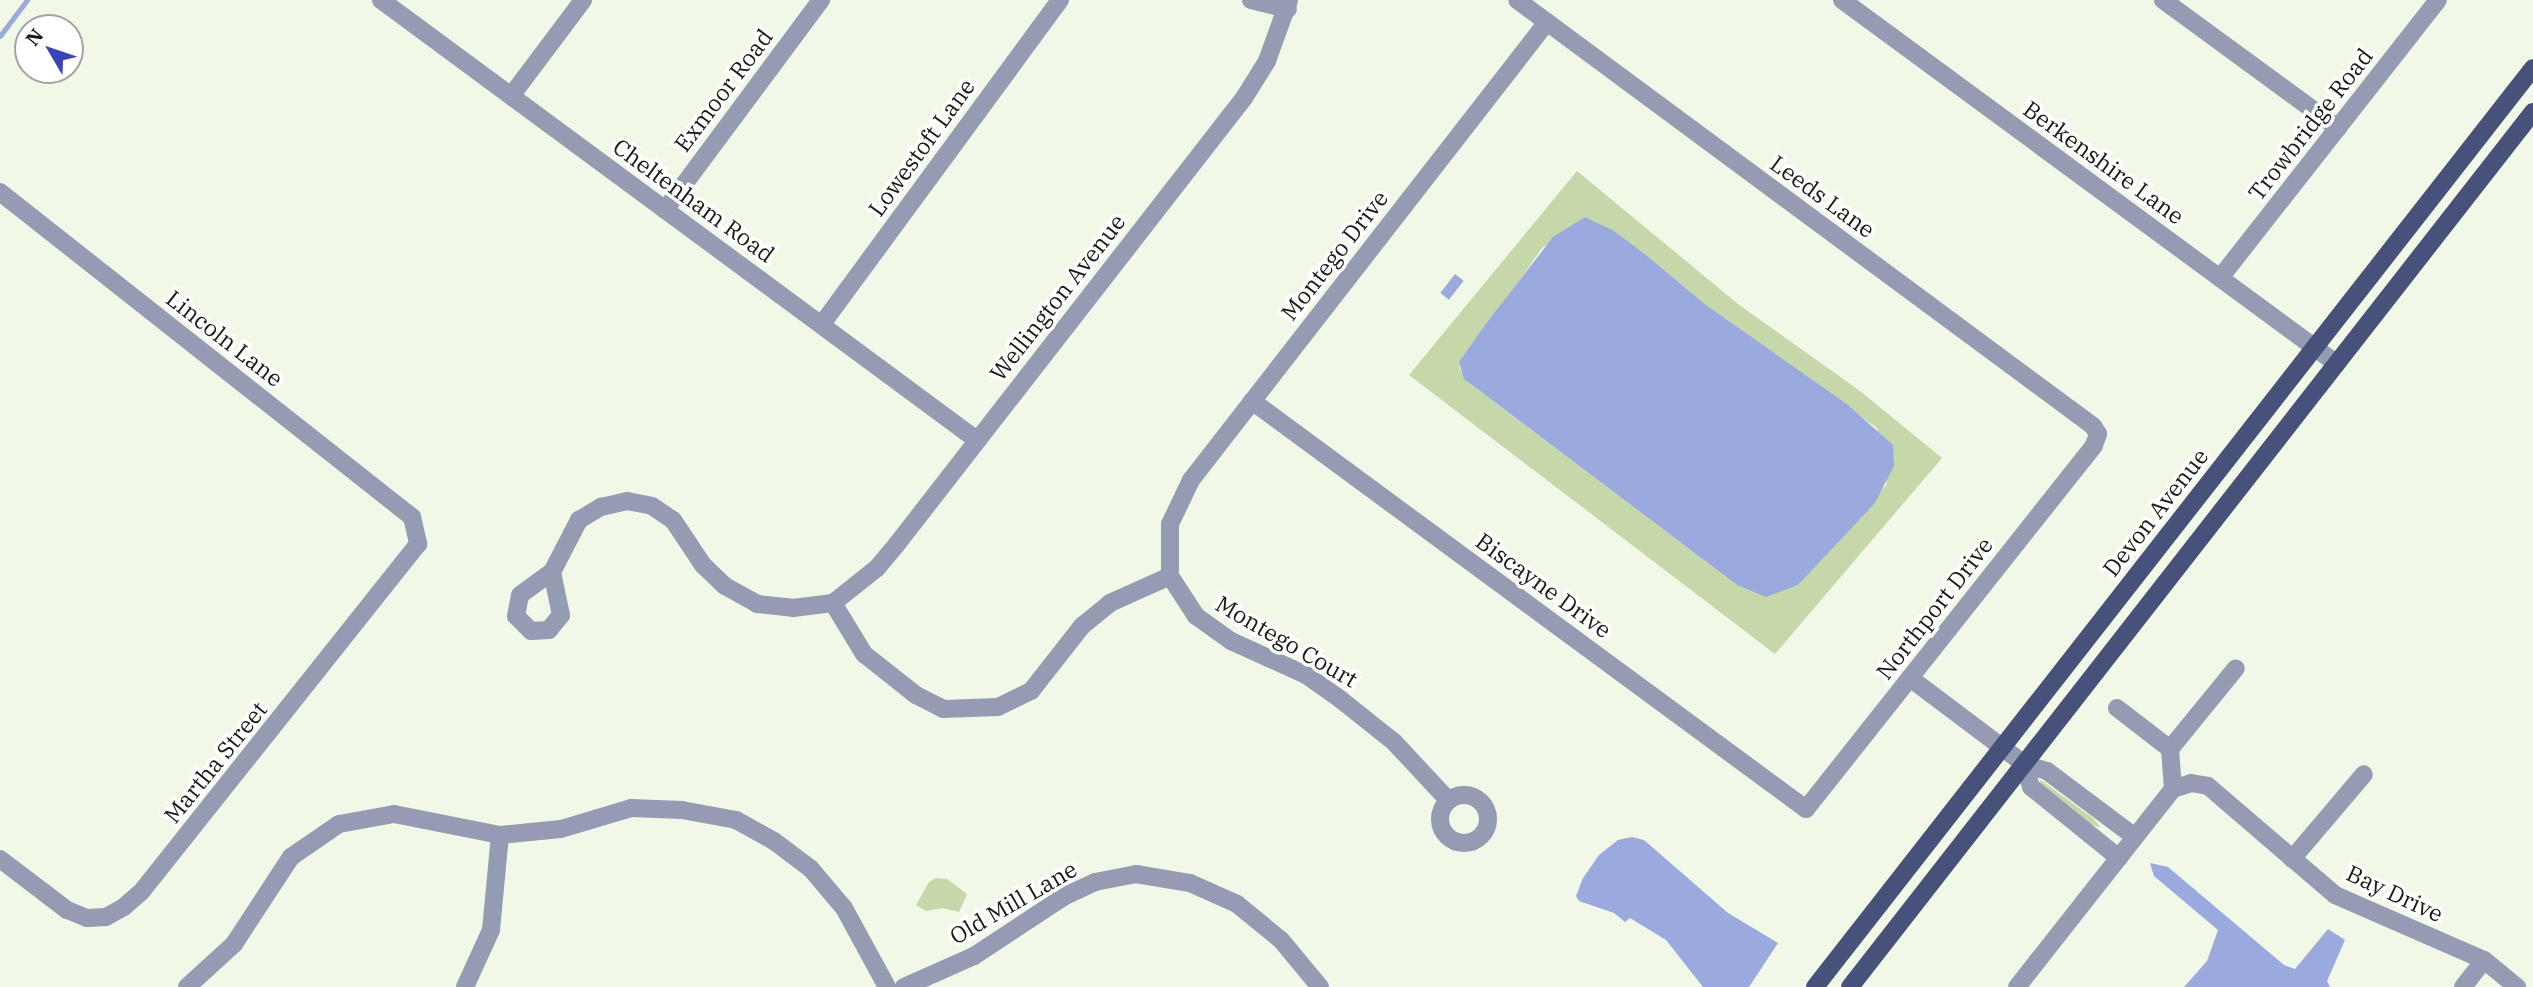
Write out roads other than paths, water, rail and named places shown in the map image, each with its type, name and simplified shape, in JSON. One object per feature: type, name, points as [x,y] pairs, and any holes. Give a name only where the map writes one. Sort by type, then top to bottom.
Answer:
[{"type":"main road","name":"Devon Avenue","points":[[1815,987],[2533,68]]},
{"type":"main road","points":[[1850,987],[2533,112]]},
{"type":"street","name":"Cheltenham Road","points":[[381,0],[977,440]]},
{"type":"street","points":[[511,96],[583,0]]},
{"type":"street","name":"Exmoor Road","points":[[665,210],[821,0]]},
{"type":"street","name":"Lowestoft Lane","points":[[822,324],[1060,0]]},
{"type":"street","points":[[1251,0],[1289,5]]},
{"type":"street","name":"Leeds Lane","points":[[1517,0],[2093,426],[2098,434]]},
{"type":"street","name":"Berkenshire Lane","points":[[1842,0],[2337,364]]},
{"type":"street","points":[[2163,0],[2337,128]]},
{"type":"street","name":"Trowbridge Road","points":[[2220,278],[2438,0]]},
{"type":"street","name":"Wellington Avenue","points":[[833,603],[877,568],[1244,97],[1267,61],[1289,5]]},
{"type":"street","name":"Montego Drive","points":[[1170,576],[1170,524],[1191,480],[1547,22]]},
{"type":"street","name":"Lincoln Lane","points":[[0,192],[417,526]]},
{"type":"street","name":"Biscayne Drive","points":[[1252,401],[1806,809]]},
{"type":"street","name":"Northport Drive","points":[[1806,809],[2098,434]]},
{"type":"street","points":[[552,572],[579,520],[601,507],[627,502],[652,506],[673,520],[703,565],[725,586],[757,604],[793,608],[833,603],[864,654],[893,679],[943,709],[971,710],[998,707],[1031,691],[1082,626],[1110,603],[1170,576]]},
{"type":"street","name":"Martha Street","points":[[0,859],[67,910],[106,918],[124,907],[141,892],[409,560],[418,544],[417,526]]},
{"type":"street","name":"Montego Court","points":[[1170,576],[1196,617],[1231,641],[1306,675],[1340,699],[1394,742],[1448,800]]},
{"type":"street","points":[[2017,987],[2173,789],[2170,749],[2236,668]]},
{"type":"street","points":[[1910,678],[2024,764],[2047,771],[2135,837]]},
{"type":"street","points":[[2117,708],[2170,749]]},
{"type":"street","points":[[2024,764],[2031,787],[2119,858]]},
{"type":"street","points":[[2292,859],[2364,774]]},
{"type":"street","name":"Bay Drive","points":[[2173,789],[2191,783],[2208,786],[2335,895],[2484,960],[2517,987]]},
{"type":"street","points":[[187,987],[234,944],[291,857],[340,824],[394,814],[500,835],[561,829],[631,808],[682,810],[736,820],[811,869],[844,908],[887,987]]},
{"type":"street","points":[[466,987],[491,930],[500,835]]},
{"type":"street","name":"Old Mill Lane","points":[[904,987],[974,956],[1065,896],[1095,882],[1136,874],[1190,883],[1237,904],[1281,940],[1320,987]]},
{"type":"street","points":[[2463,987],[2484,960]]},
{"type":"water","points":[[1585,217],[1614,231],[1706,305],[1848,405],[1893,445],[1894,466],[1875,503],[1798,585],[1766,597],[1737,585],[1464,379],[1459,362],[1485,325],[1553,237]]},
{"type":"water","points":[[1455,274],[1464,281],[1449,300],[1440,293]]},
{"type":"water","points":[[1632,837],[1644,840],[1728,913],[1778,943],[1749,987],[1703,987],[1666,940],[1630,918],[1625,922],[1614,913],[1579,901],[1576,896],[1583,878],[1599,855],[1618,840]]},
{"type":"water","points":[[2150,863],[2168,867],[2284,965],[2295,969],[2328,929],[2345,940],[2327,981],[2330,987],[2184,987],[2207,961],[2218,930],[2154,876]]},
{"type":"waterway","points":[[0,36],[27,0]]}]
